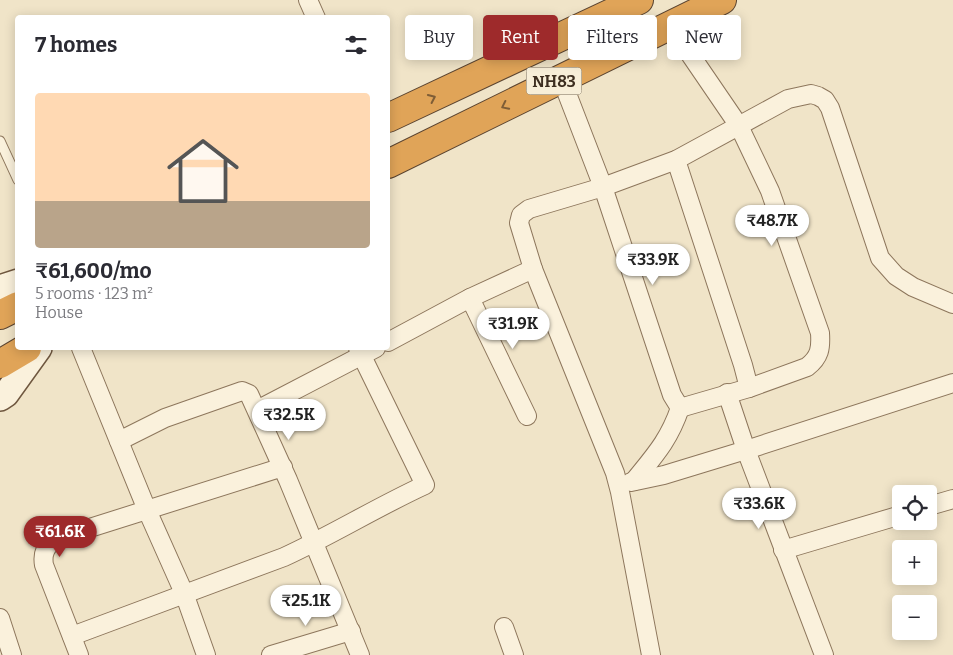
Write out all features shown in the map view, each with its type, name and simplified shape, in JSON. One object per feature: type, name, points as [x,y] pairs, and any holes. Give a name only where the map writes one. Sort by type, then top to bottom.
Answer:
[{"type":"highway","name":"NH83","points":[[390,117],[639,0]]},
{"type":"highway","name":"NH83","points":[[691,15],[722,0]]},
{"type":"highway","name":"NH83","points":[[390,163],[667,26]]},
{"type":"highway","points":[[0,315],[15,308]]},
{"type":"highway","points":[[0,364],[24,350]]},
{"type":"street","points":[[308,0],[315,15]]},
{"type":"street","points":[[680,408],[749,388],[807,367],[820,354],[821,346],[820,333],[770,191],[739,126],[694,60]]},
{"type":"street","points":[[560,78],[603,187],[672,395],[680,408]]},
{"type":"street","points":[[651,655],[626,483],[533,269],[519,223],[521,215],[529,210],[603,187],[676,160],[788,99],[811,94],[825,100],[830,108],[880,258],[896,276],[913,288],[953,304]]},
{"type":"street","points":[[676,160],[749,388]]},
{"type":"street","points":[[390,341],[470,298],[533,269]]},
{"type":"street","points":[[0,288],[15,283]]},
{"type":"street","points":[[470,298],[527,416]]},
{"type":"street","points":[[0,398],[6,394],[38,350]]},
{"type":"street","points":[[82,350],[147,510],[184,593],[206,655]]},
{"type":"street","points":[[72,636],[284,557],[315,543],[400,496],[424,485],[366,350],[257,410]]},
{"type":"street","points":[[626,483],[664,475],[746,450],[953,383]]},
{"type":"street","points":[[118,441],[166,418],[242,391],[249,394],[283,467],[360,655]]},
{"type":"street","points":[[727,393],[746,450],[824,655]]},
{"type":"street","points":[[626,483],[666,440],[673,428],[680,408]]},
{"type":"street","points":[[79,655],[44,565],[43,556],[45,549],[54,540],[283,467]]},
{"type":"street","points":[[937,504],[953,499]]},
{"type":"street","points":[[784,550],[892,518]]},
{"type":"street","points":[[0,618],[12,655]]},
{"type":"street","points":[[504,627],[514,655]]},
{"type":"street","points":[[271,655],[351,631]]},
{"type":"lane","points":[[0,141],[15,174]]}]
